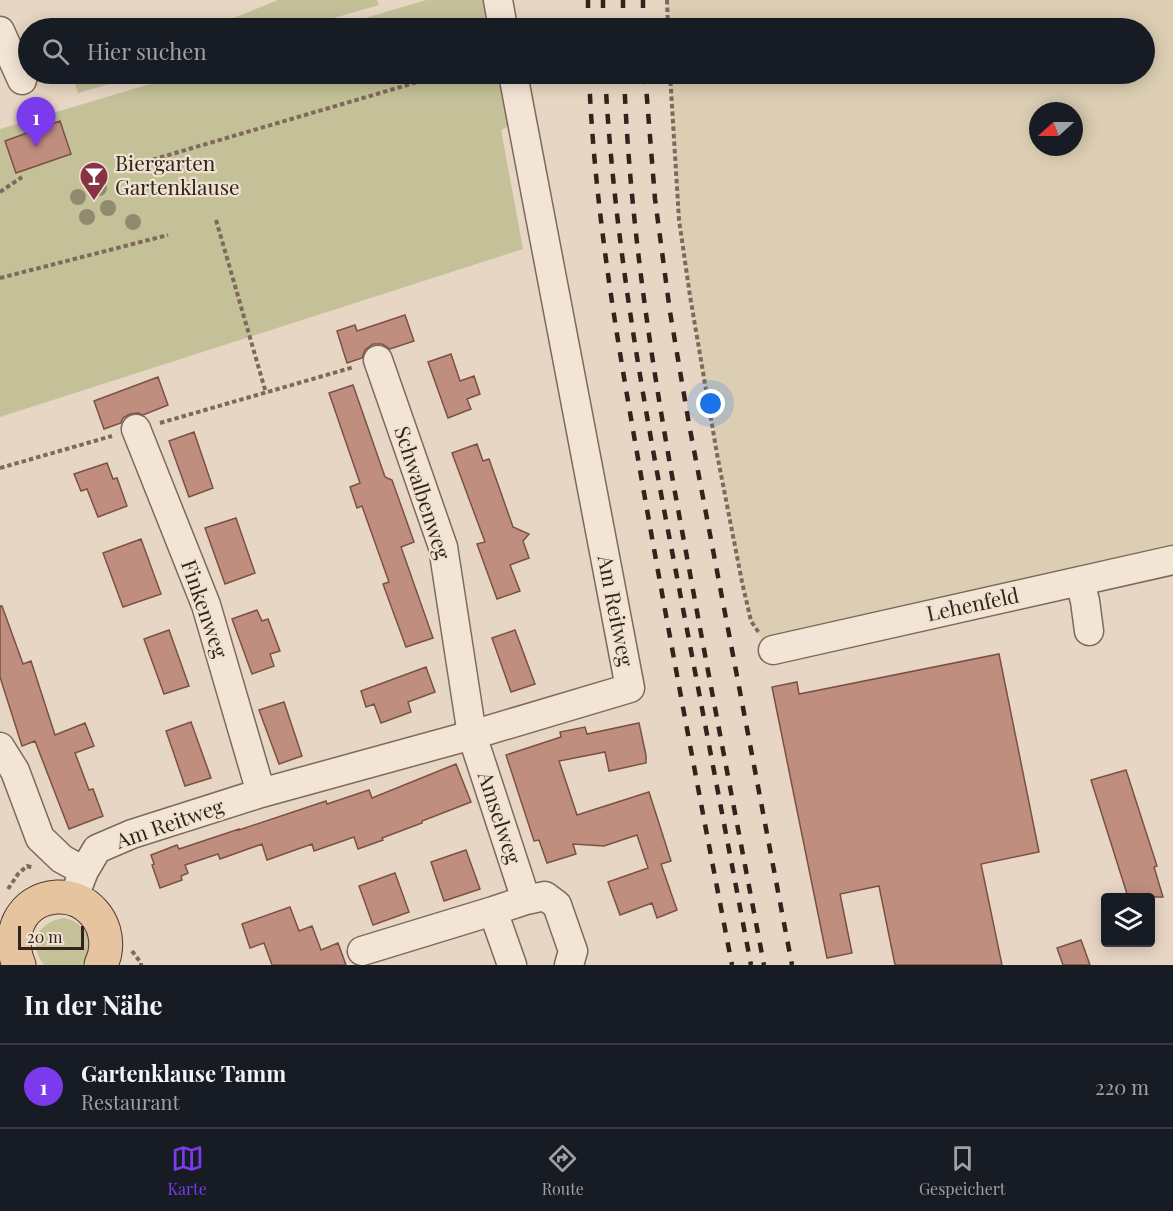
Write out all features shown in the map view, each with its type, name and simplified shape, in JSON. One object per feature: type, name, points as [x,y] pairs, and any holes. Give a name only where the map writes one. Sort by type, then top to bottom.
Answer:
[{"type":"main road","points":[[19,965],[15,956],[13,943],[15,930],[10,910],[30,907],[43,900],[58,897],[78,885],[85,904],[96,914],[103,926],[106,939],[101,965]]},
{"type":"street","points":[[498,0],[502,18]]},
{"type":"street","points":[[0,31],[18,71]]},
{"type":"street","name":"Am Reitweg","points":[[78,885],[97,849],[132,834],[261,793],[472,735],[630,688],[515,84]]},
{"type":"street","name":"Schwalbenweg","points":[[378,360],[443,547],[472,735]]},
{"type":"street","name":"Finkenweg","points":[[136,429],[206,605],[261,793]]},
{"type":"street","name":"Lehenfeld","points":[[773,650],[1173,561]]},
{"type":"street","points":[[1080,582],[1089,631]]},
{"type":"street","name":"Amselweg","points":[[472,735],[526,900]]},
{"type":"street","points":[[0,747],[15,771],[39,838],[62,859],[78,885]]},
{"type":"street","points":[[362,951],[545,896],[557,905],[573,951],[569,965]]},
{"type":"street","points":[[494,911],[512,965]]},
{"type":"path","points":[[667,0],[668,18]]},
{"type":"path","points":[[124,168],[411,84]]},
{"type":"path","points":[[671,84],[680,220],[690,296],[717,454],[751,621],[762,640],[773,650]]},
{"type":"path","points":[[0,192],[22,177]]},
{"type":"path","points":[[216,220],[266,393]]},
{"type":"path","points":[[0,278],[168,235]]},
{"type":"path","points":[[0,468],[378,360]]},
{"type":"shaded area","points":[[278,0],[377,0],[379,5],[334,18],[234,18]]},
{"type":"shaded area","points":[[426,0],[487,0],[491,18],[366,18]]},
{"type":"shaded area","points":[[667,0],[1173,0],[1173,560],[773,650],[762,640],[751,621],[703,375],[679,220],[671,84],[1155,84],[1155,18],[668,18]]},
{"type":"shaded area","points":[[75,84],[109,84],[78,93]]},
{"type":"shaded area","points":[[150,84],[505,84],[514,123],[501,130],[523,249],[0,417],[0,129]]},
{"type":"shaded area","points":[[64,918],[73,921],[85,930],[89,943],[87,957],[82,965],[44,965],[36,949],[38,935],[48,924]]},
{"type":"building","points":[[60,121],[71,154],[16,173],[5,141]]},
{"type":"building","points":[[405,315],[414,341],[390,349],[382,344],[373,344],[365,350],[362,358],[347,363],[337,331],[355,325],[357,331]]},
{"type":"building","points":[[451,354],[460,381],[474,376],[480,394],[467,399],[471,409],[448,418],[428,362]]},
{"type":"building","points":[[158,377],[168,405],[143,415],[130,414],[123,418],[121,423],[104,429],[94,401]]},
{"type":"building","points":[[353,385],[385,477],[392,480],[414,542],[401,547],[433,638],[406,647],[383,584],[389,582],[362,506],[357,508],[350,487],[360,483],[329,393]]},
{"type":"building","points":[[194,432],[213,488],[189,497],[169,441]]},
{"type":"building","points":[[477,444],[483,461],[489,459],[513,527],[529,534],[523,541],[529,558],[510,565],[520,591],[497,599],[477,544],[485,542],[452,453]]},
{"type":"building","points":[[107,463],[113,479],[117,478],[127,506],[98,517],[87,489],[81,491],[74,474]]},
{"type":"building","points":[[236,518],[255,573],[225,584],[205,528]]},
{"type":"building","points":[[141,539],[161,594],[123,607],[103,553]]},
{"type":"building","points":[[0,606],[2,606],[23,664],[31,661],[55,735],[85,723],[94,746],[75,753],[89,790],[93,789],[103,816],[69,829],[35,741],[22,746],[0,677]]},
{"type":"building","points":[[257,610],[262,621],[268,619],[280,651],[270,654],[274,666],[252,674],[232,619]]},
{"type":"building","points":[[169,630],[189,686],[164,694],[144,639]]},
{"type":"building","points":[[515,630],[535,684],[511,692],[492,638]]},
{"type":"building","points":[[999,654],[1039,852],[981,864],[1002,965],[895,965],[879,886],[840,894],[852,953],[827,958],[772,687],[797,682],[799,694]]},
{"type":"building","points":[[426,667],[435,692],[408,702],[411,712],[381,723],[374,704],[366,707],[361,691]]},
{"type":"building","points":[[284,702],[302,756],[279,764],[259,710]]},
{"type":"building","points":[[191,722],[211,778],[185,786],[166,731]]},
{"type":"building","points":[[639,723],[646,763],[609,771],[605,752],[559,761],[577,815],[649,792],[671,861],[661,864],[677,910],[657,918],[652,903],[620,915],[608,882],[648,868],[637,835],[604,846],[573,844],[576,854],[547,863],[539,840],[534,841],[506,755],[561,737],[560,732],[585,727],[587,734]]},
{"type":"building","points":[[456,764],[471,802],[382,838],[383,840],[358,849],[354,837],[314,851],[312,844],[267,860],[262,844],[220,859],[218,854],[185,865],[188,873],[181,876],[182,880],[160,888],[151,855],[177,845],[179,849],[326,801],[327,804],[369,790],[372,798]]},
{"type":"building","points":[[1126,770],[1157,866],[1154,867],[1163,897],[1155,897],[1155,893],[1127,893],[1091,780]]},
{"type":"building","points":[[466,850],[480,889],[444,901],[431,862]]},
{"type":"building","points":[[395,873],[409,912],[373,925],[359,886]]},
{"type":"building","points":[[290,907],[299,931],[312,926],[321,950],[338,943],[346,965],[272,965],[264,943],[250,948],[242,924]]},
{"type":"building","points":[[1081,940],[1090,965],[1063,965],[1057,948]]},
{"type":"railway","points":[[588,0],[588,18]]},
{"type":"railway","points":[[603,0],[603,18]]},
{"type":"railway","points":[[623,0],[623,18]]},
{"type":"railway","points":[[643,0],[643,18]]},
{"type":"railway","points":[[590,84],[601,223],[631,421],[732,965]]},
{"type":"railway","points":[[606,84],[615,199],[642,386],[751,965]]},
{"type":"railway","points":[[624,84],[632,198],[656,383],[764,965]]},
{"type":"railway","points":[[646,84],[655,199],[670,312],[689,424],[792,965]]},
{"type":"place","name":"Gartenklause Tamm","points":[[36,147]]},
{"type":"place","name":"Biergarten Gartenklause","points":[[94,202]]}]
